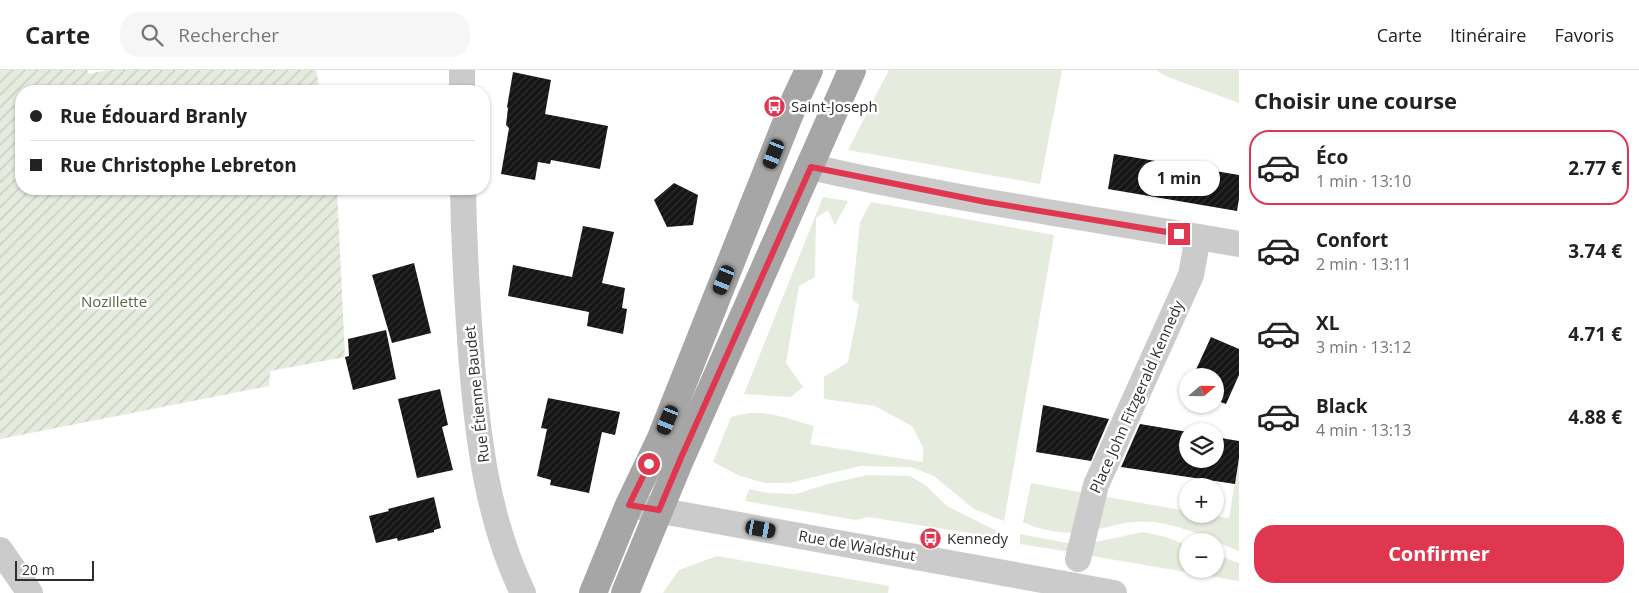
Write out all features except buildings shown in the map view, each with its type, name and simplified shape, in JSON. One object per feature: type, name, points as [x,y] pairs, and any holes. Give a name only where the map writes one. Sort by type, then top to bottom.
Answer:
[{"type":"main road","points":[[593,593],[629,505],[656,451],[796,98],[809,70]]},
{"type":"main road","points":[[624,593],[680,460],[811,167],[852,70]]},
{"type":"street","points":[[462,70],[462,85]]},
{"type":"street","points":[[811,167],[986,202],[1239,244]]},
{"type":"street","name":"Rue Étienne Baudet","points":[[463,195],[469,329],[480,441],[498,528],[507,555],[524,593]]},
{"type":"street","name":"Place John Fitzgerald Kennedy","points":[[1078,559],[1096,485],[1191,274],[1198,237]]},
{"type":"street","name":"Rue de Waldshut","points":[[629,505],[1114,593]]},
{"type":"street","points":[[0,550],[30,593]]},
{"type":"green space","name":"Nozillette","points":[[0,70],[87,70],[89,74],[107,70],[316,70],[319,85],[15,85],[15,195],[337,195],[345,357],[270,371],[269,386],[0,439]]},
{"type":"green space","points":[[889,70],[1062,70],[1040,184],[848,150]]},
{"type":"green space","points":[[1156,70],[1239,70],[1239,103],[1168,77]]},
{"type":"green space","points":[[823,197],[848,201],[835,225],[828,210],[816,218],[815,277],[799,286],[786,363],[803,387],[791,397],[744,394]]},
{"type":"green space","points":[[871,202],[1054,235],[1004,521],[974,509],[934,476],[910,467],[860,466],[789,483],[765,483],[740,476],[713,462],[731,417],[742,414],[763,413],[814,426],[810,444],[923,462],[923,447],[912,426],[875,406],[824,399],[824,377],[848,362],[859,305],[852,299],[860,222]]},
{"type":"green space","points":[[1239,458],[1239,551],[1224,545],[1224,533],[1195,533],[1161,523],[1133,522],[1095,530],[1101,496],[1179,510],[1179,523],[1224,523],[1224,517],[1229,518]]},
{"type":"green space","points":[[867,475],[910,476],[925,485],[947,506],[1001,533],[1001,538],[868,517],[856,520],[745,501],[749,489],[768,493],[796,494]]},
{"type":"green space","points":[[1031,483],[1090,494],[1082,532],[1052,531],[1023,522]]},
{"type":"green space","points":[[1143,532],[1166,537],[1179,542],[1179,571],[1092,556],[1091,543]]},
{"type":"green space","points":[[1020,534],[1067,543],[1079,542],[1077,553],[1020,544]]},
{"type":"green space","points":[[717,556],[889,586],[888,593],[663,593],[679,570]]},
{"type":"green space","points":[[1224,557],[1239,563],[1239,581],[1221,578],[1224,578]]},
{"type":"place","name":"Saint-Joseph","points":[[775,107]]},
{"type":"place","name":"Kennedy","points":[[931,539]]},
{"type":"route","points":[[649,464],[629,505],[659,510],[811,167],[986,202],[1179,234]]}]
